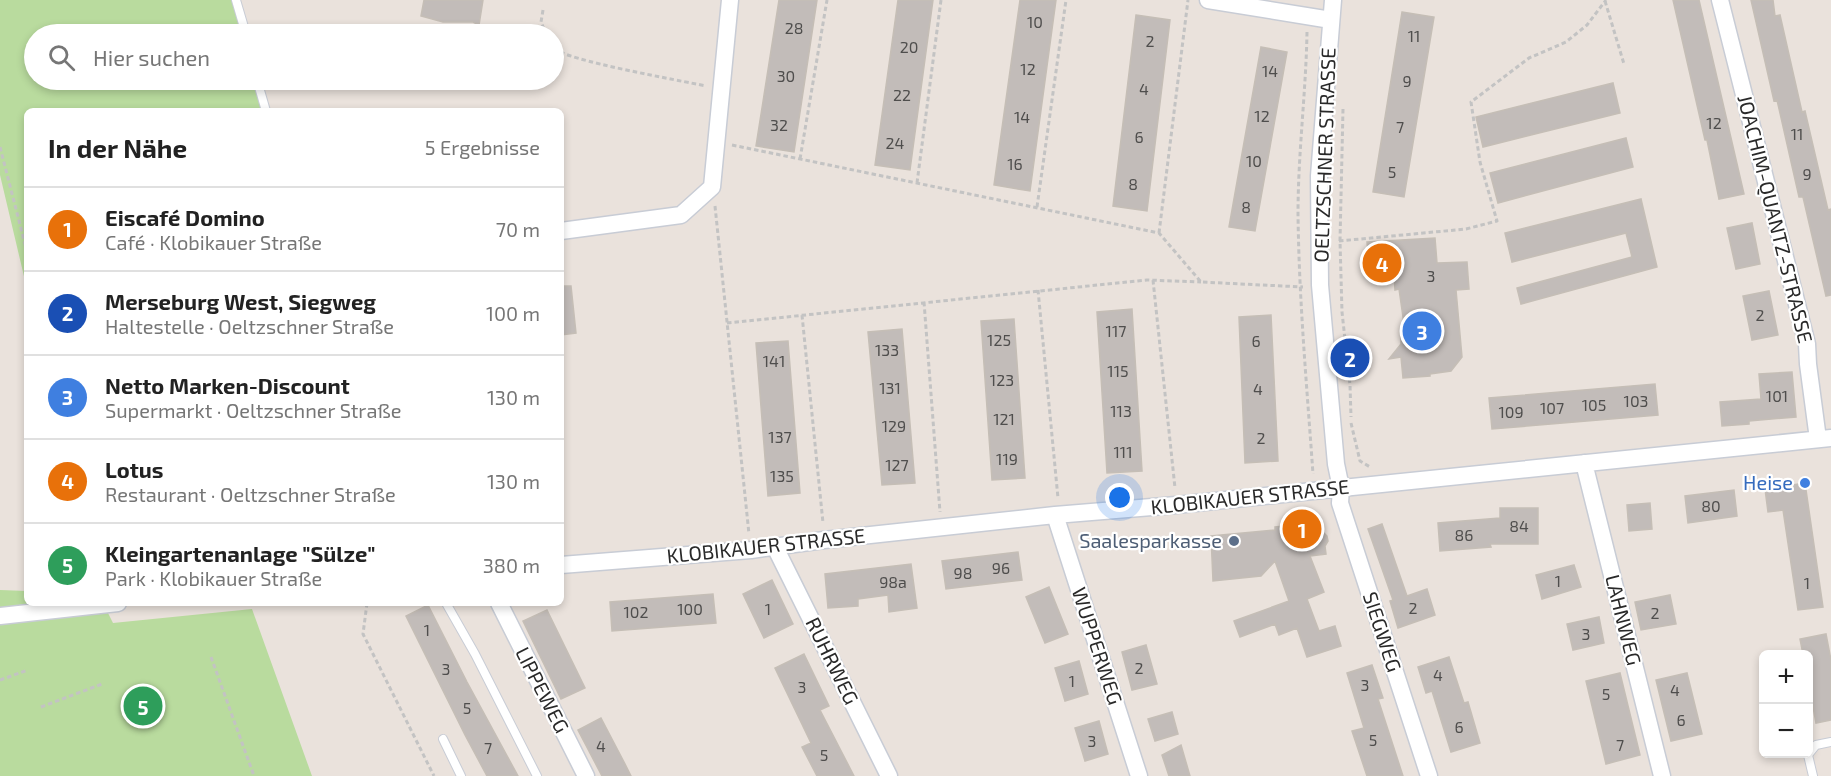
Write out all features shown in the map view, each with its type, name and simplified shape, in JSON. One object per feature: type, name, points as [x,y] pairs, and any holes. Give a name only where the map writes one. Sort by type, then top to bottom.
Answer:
[{"type":"street","points":[[564,231],[681,215],[712,187],[730,0]]},
{"type":"street","points":[[1208,0],[1331,20]]},
{"type":"street","name":"OELTZSCHNER STRASSE","points":[[1333,0],[1319,176],[1319,243],[1320,285],[1336,464],[1341,488]]},
{"type":"street","name":"JOACHIM-QUANTZ-STRASSE","points":[[1720,0],[1807,344],[1808,364],[1825,438]]},
{"type":"street","name":"KLOBIKAUER STRASSE","points":[[564,565],[751,550],[1055,515],[1176,505],[1825,438]]},
{"type":"street","name":"LAHNWEG","points":[[1584,463],[1662,776]]},
{"type":"street","name":"SIEGWEG","points":[[1341,488],[1340,504],[1429,776]]},
{"type":"street","name":"WUPPERWEG","points":[[1055,515],[1139,776]]},
{"type":"street","name":"RUHRWEG","points":[[775,547],[889,776]]},
{"type":"street","points":[[0,616],[91,606]]},
{"type":"street","name":"LIPPEWEG","points":[[501,606],[586,776]]},
{"type":"lane","points":[[236,0],[243,24]]},
{"type":"lane","points":[[260,90],[265,108]]},
{"type":"lane","points":[[448,606],[475,654],[537,776]]},
{"type":"lane","points":[[443,739],[461,776]]},
{"type":"lane","points":[[1813,776],[1808,755],[1816,745],[1831,742]]},
{"type":"path","points":[[800,159],[827,0]]},
{"type":"path","points":[[917,183],[941,0]]},
{"type":"path","points":[[1037,207],[1066,0]]},
{"type":"path","points":[[1159,233],[1188,0]]},
{"type":"path","points":[[1606,0],[1624,64]]},
{"type":"path","points":[[1319,243],[1466,229],[1497,221],[1480,162],[1471,102],[1529,58],[1566,42],[1587,25],[1606,0]]},
{"type":"path","points":[[543,10],[543,24]]},
{"type":"path","points":[[564,54],[723,89]]},
{"type":"path","points":[[1343,108],[1340,241],[1342,312],[1351,425],[1360,461],[1367,467]]},
{"type":"path","points":[[717,141],[1159,233],[1201,282]]},
{"type":"path","points":[[0,147],[24,240]]},
{"type":"path","points":[[712,187],[751,550]]},
{"type":"path","points":[[727,323],[1153,279],[1300,287],[1320,285]]},
{"type":"path","points":[[1153,279],[1176,505]]},
{"type":"path","points":[[1038,290],[1058,505],[1055,515]]},
{"type":"path","points":[[924,302],[941,529]]},
{"type":"path","points":[[802,315],[824,540]]},
{"type":"path","points":[[367,606],[363,634],[434,776]]},
{"type":"path","points":[[211,657],[254,776]]},
{"type":"path","points":[[0,680],[28,670]]},
{"type":"path","points":[[41,707],[102,684]]},
{"type":"green space","points":[[0,0],[236,0],[242,24],[24,24],[24,90],[260,90],[265,108],[24,108],[24,276],[0,175]]},
{"type":"green space","points":[[0,590],[24,591],[24,606],[104,606],[113,623],[252,609],[312,776],[0,776]]},
{"type":"building","points":[[424,0],[483,0],[479,24],[443,22],[421,16]]},
{"type":"building","points":[[779,0],[817,0],[794,152],[756,146]]},
{"type":"building","points":[[898,0],[933,0],[910,170],[875,165]]},
{"type":"building","points":[[1020,0],[1056,0],[1030,191],[994,185]]},
{"type":"building","points":[[1673,0],[1699,0],[1744,194],[1719,199]]},
{"type":"building","points":[[1751,0],[1773,0],[1775,16],[1780,15],[1802,112],[1805,111],[1828,210],[1831,209],[1831,295],[1826,296],[1803,197],[1799,197]]},
{"type":"building","points":[[1402,12],[1434,17],[1404,197],[1373,192]]},
{"type":"building","points":[[1136,15],[1170,20],[1147,211],[1113,206]]},
{"type":"building","points":[[1261,47],[1287,52],[1255,231],[1229,227]]},
{"type":"building","points":[[1613,83],[1620,113],[1483,147],[1476,117]]},
{"type":"building","points":[[1626,138],[1633,167],[1498,203],[1490,173]]},
{"type":"building","points":[[1641,199],[1657,267],[1521,304],[1517,288],[1632,257],[1626,233],[1512,262],[1505,233]]},
{"type":"building","points":[[1752,223],[1760,264],[1736,269],[1727,228]]},
{"type":"building","points":[[1435,238],[1437,263],[1467,262],[1469,289],[1456,290],[1462,357],[1451,371],[1430,374],[1430,376],[1403,378],[1401,357],[1389,359],[1401,344],[1401,332],[1405,331],[1399,289],[1395,290],[1394,275],[1370,278],[1367,242]]},
{"type":"building","points":[[564,286],[571,286],[576,333],[564,335]]},
{"type":"building","points":[[1769,291],[1778,335],[1752,340],[1743,296]]},
{"type":"building","points":[[1132,309],[1142,471],[1107,473],[1097,312]]},
{"type":"building","points":[[1271,315],[1278,461],[1245,463],[1239,317]]},
{"type":"building","points":[[1014,319],[1025,478],[992,480],[981,321]]},
{"type":"building","points":[[902,329],[915,483],[882,485],[868,332]]},
{"type":"building","points":[[788,341],[800,493],[768,496],[756,343]]},
{"type":"building","points":[[1792,372],[1796,417],[1722,426],[1720,402],[1761,399],[1759,374]]},
{"type":"building","points":[[1655,384],[1658,415],[1492,429],[1489,398]]},
{"type":"building","points":[[1805,483],[1823,607],[1798,610],[1783,510],[1768,512],[1765,489]]},
{"type":"building","points":[[1734,490],[1737,516],[1688,523],[1685,496]]},
{"type":"building","points":[[1650,503],[1652,529],[1629,531],[1627,505]]},
{"type":"building","points":[[1500,508],[1538,508],[1538,544],[1490,544],[1491,547],[1440,551],[1438,523],[1500,518]]},
{"type":"building","points":[[1322,522],[1323,532],[1328,541],[1325,546],[1326,554],[1310,556],[1324,592],[1307,599],[1319,631],[1335,626],[1341,646],[1307,657],[1297,628],[1279,635],[1275,624],[1240,637],[1234,621],[1289,601],[1275,561],[1261,576],[1213,581],[1211,536],[1275,530],[1275,527]]},
{"type":"building","points":[[1382,524],[1407,596],[1427,589],[1435,615],[1398,628],[1390,601],[1393,600],[1368,529]]},
{"type":"building","points":[[1018,552],[1022,580],[946,589],[942,561]]},
{"type":"building","points":[[911,564],[917,608],[889,612],[888,595],[858,599],[858,606],[828,608],[825,574]]},
{"type":"building","points":[[1574,565],[1581,587],[1542,599],[1536,575]]},
{"type":"building","points":[[772,580],[793,624],[764,638],[743,594]]},
{"type":"building","points":[[1049,587],[1068,634],[1045,643],[1026,597]]},
{"type":"building","points":[[713,594],[716,623],[612,631],[610,602]]},
{"type":"building","points":[[1670,595],[1676,624],[1641,630],[1635,602]]},
{"type":"building","points":[[429,606],[518,776],[487,776],[406,616]]},
{"type":"building","points":[[547,610],[585,688],[561,699],[523,621]]},
{"type":"building","points":[[1599,617],[1604,643],[1573,650],[1567,624]]},
{"type":"building","points":[[1826,634],[1831,660],[1831,720],[1816,723],[1813,707],[1813,650],[1802,650],[1800,639]]},
{"type":"building","points":[[1146,645],[1157,684],[1132,690],[1122,652]]},
{"type":"building","points":[[804,654],[829,706],[820,710],[854,776],[817,776],[802,747],[811,743],[775,668]]},
{"type":"building","points":[[1449,657],[1464,703],[1468,702],[1480,743],[1451,752],[1432,691],[1426,693],[1418,667]]},
{"type":"building","points":[[1079,661],[1088,694],[1065,701],[1055,668]]},
{"type":"building","points":[[1372,665],[1383,698],[1378,699],[1403,776],[1367,776],[1352,731],[1364,728],[1347,673]]},
{"type":"building","points":[[1620,673],[1640,755],[1606,764],[1586,681]]},
{"type":"building","points":[[1687,673],[1702,734],[1671,741],[1656,680]]},
{"type":"building","points":[[1172,712],[1178,734],[1155,741],[1148,719]]},
{"type":"building","points":[[601,718],[631,776],[602,776],[578,730]]},
{"type":"building","points":[[1099,721],[1108,754],[1085,761],[1075,728]]},
{"type":"building","points":[[1181,745],[1190,776],[1169,776],[1162,755]]},
{"type":"place","name":"Lotus","points":[[1382,263]]},
{"type":"place","name":"Netto Marken-Discount","points":[[1422,331]]},
{"type":"place","name":"Merseburg West, Siegweg","points":[[1350,358]]},
{"type":"place","name":"Heise","points":[[1805,483]]},
{"type":"place","name":"Eiscafé Domino","points":[[1302,529]]},
{"type":"place","name":"Saalesparkasse","points":[[1234,541]]},
{"type":"place","name":"Kleingartenanlage \"Sülze\"","points":[[143,706]]}]
